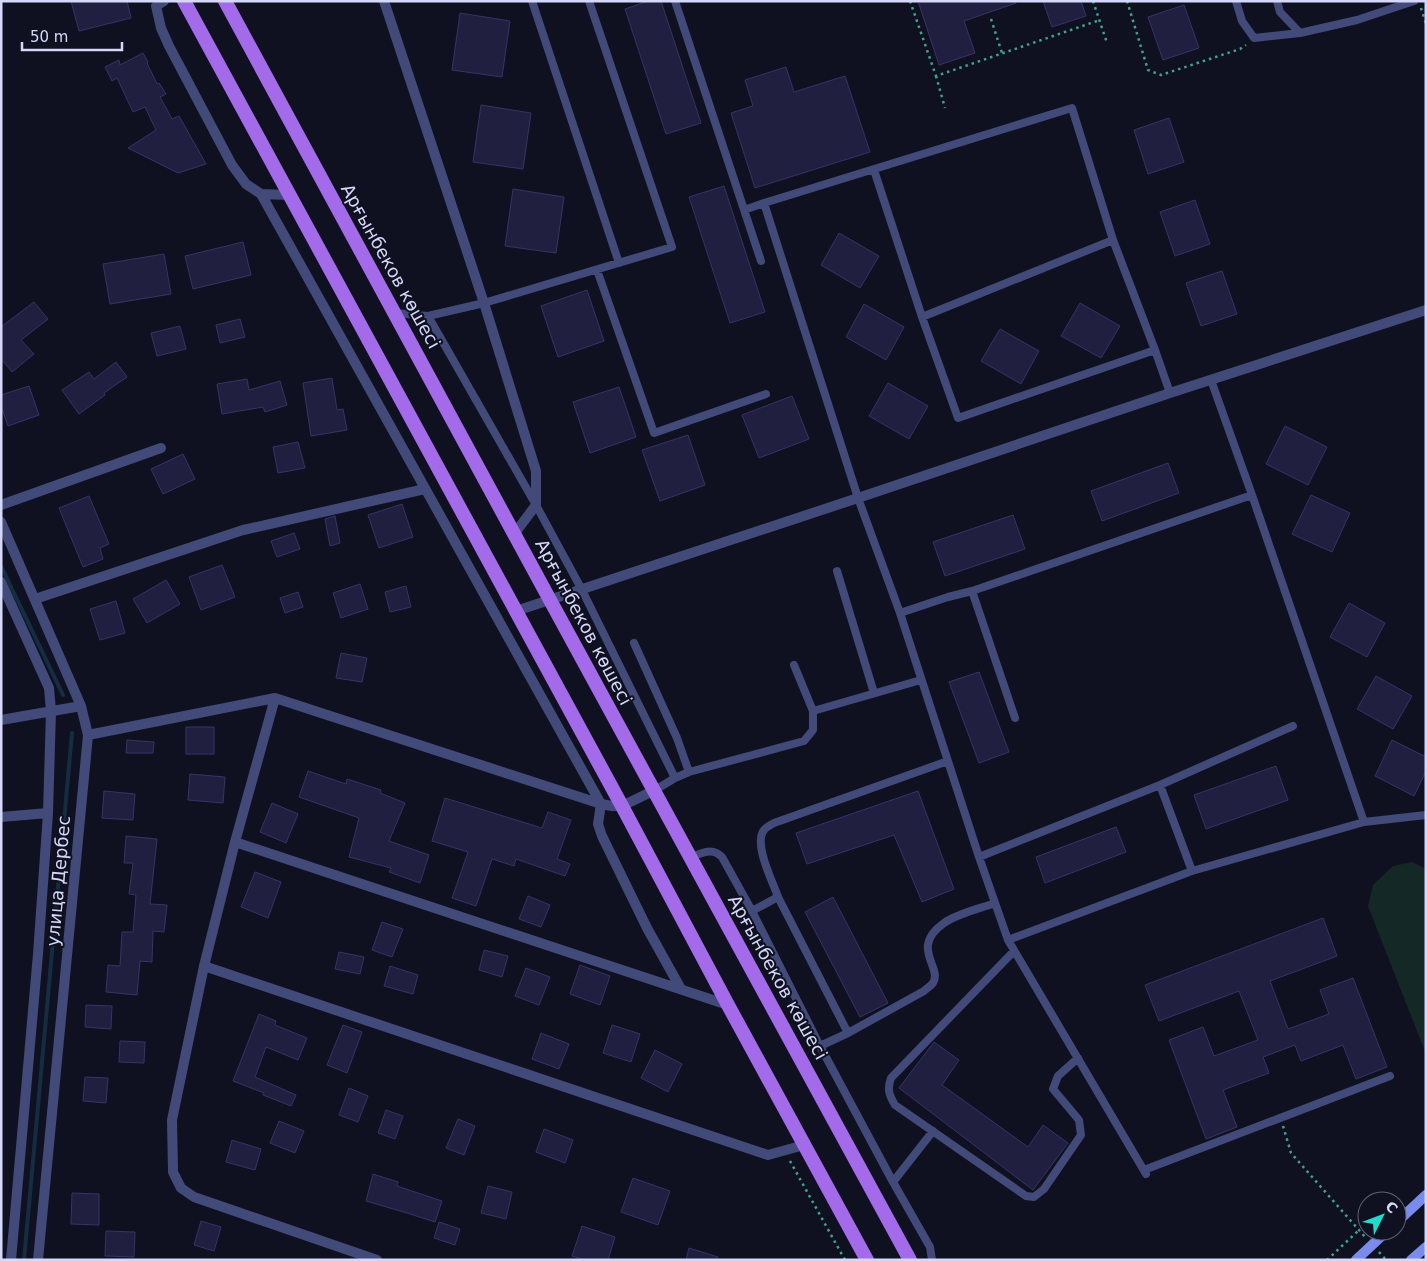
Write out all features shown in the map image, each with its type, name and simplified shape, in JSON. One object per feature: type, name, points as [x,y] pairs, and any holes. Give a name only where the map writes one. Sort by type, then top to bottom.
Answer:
[{"type":"main road","points":[[184,1],[867,1260]]},
{"type":"main road","name":"Арғынбеков көшесі","points":[[225,1],[910,1260]]},
{"type":"main road","points":[[1407,1212],[1426,1194]]},
{"type":"main road","points":[[1356,1260],[1375,1241]]},
{"type":"main road","points":[[1412,1260],[1426,1247]]},
{"type":"street","points":[[384,1],[484,303],[536,471],[536,505],[515,533]]},
{"type":"street","points":[[158,3],[161,28],[169,46],[232,166],[246,184],[261,194],[600,804],[598,824],[602,836],[647,928],[681,989]]},
{"type":"street","points":[[261,194],[289,195]]},
{"type":"street","points":[[516,611],[1170,393],[1426,310]]},
{"type":"street","points":[[1,505],[161,448]]},
{"type":"street","points":[[34,599],[243,530],[425,489]]},
{"type":"street","name":"улица Дербес","points":[[1,522],[81,706],[88,735],[38,1260]]},
{"type":"street","name":"улица Дербес","points":[[1,582],[49,688],[51,711],[48,812],[38,954],[11,1260]]},
{"type":"street","points":[[275,698],[235,842],[204,966],[172,1120],[173,1172],[181,1188],[194,1197],[377,1260]]},
{"type":"street","points":[[88,735],[275,698],[600,804],[622,806],[655,790]]},
{"type":"street","points":[[1,720],[81,706]]},
{"type":"street","points":[[1,818],[48,812]]},
{"type":"street","points":[[235,842],[728,1005]]},
{"type":"street","points":[[204,966],[768,1155],[804,1145]]},
{"type":"lane","points":[[532,1],[619,263]]},
{"type":"lane","points":[[396,313],[428,316],[484,303],[672,247],[589,1]]},
{"type":"lane","points":[[675,1],[761,261]]},
{"type":"lane","points":[[1236,1],[1242,21],[1254,38],[1300,33],[1357,20],[1414,1]]},
{"type":"lane","points":[[1277,1],[1280,12],[1300,33]]},
{"type":"lane","points":[[744,210],[1072,108],[1113,240],[1170,393]]},
{"type":"lane","points":[[874,170],[922,317],[958,418],[1155,350]]},
{"type":"lane","points":[[764,204],[858,498],[900,612],[979,857],[1008,940],[1145,1172],[1390,1076]]},
{"type":"lane","points":[[922,317],[1113,240]]},
{"type":"lane","points":[[597,270],[654,433],[766,394]]},
{"type":"lane","points":[[428,316],[536,505],[582,590],[675,778]]},
{"type":"lane","points":[[1210,380],[1252,495],[1364,822]]},
{"type":"lane","points":[[900,612],[972,590],[1252,495]]},
{"type":"lane","points":[[837,571],[874,693]]},
{"type":"lane","points":[[972,590],[1015,718]]},
{"type":"lane","points":[[634,643],[677,738],[689,772]]},
{"type":"lane","points":[[655,790],[689,772],[804,741],[813,730],[813,711],[794,665]]},
{"type":"lane","points":[[813,711],[921,680]]},
{"type":"lane","points":[[979,857],[1160,785],[1293,726]]},
{"type":"lane","points":[[848,1033],[778,897],[761,849],[760,839],[764,830],[774,823],[948,761]]},
{"type":"lane","points":[[1160,785],[1192,871]]},
{"type":"lane","points":[[1008,940],[1192,871],[1364,822],[1426,815]]},
{"type":"lane","points":[[691,857],[712,850],[722,857],[752,911],[820,1046],[930,1247],[932,1260]]},
{"type":"lane","points":[[752,911],[778,897]]},
{"type":"lane","points":[[820,1046],[848,1033],[924,991],[933,982],[935,974],[927,946],[932,934],[944,923],[995,903]]},
{"type":"lane","points":[[1014,951],[890,1078],[888,1085],[889,1095],[895,1105],[1026,1196],[1034,1197],[1044,1189],[1080,1135],[1079,1120],[1053,1089],[1058,1076],[1078,1058]]},
{"type":"lane","points":[[893,1182],[933,1131]]},
{"type":"path","points":[[910,1],[945,108]]},
{"type":"path","points":[[1093,1],[1107,43]]},
{"type":"path","points":[[1127,1],[1148,70],[1161,75],[1240,49],[1254,38]]},
{"type":"path","points":[[1418,1],[1426,24]]},
{"type":"path","points":[[991,19],[1002,53]]},
{"type":"path","points":[[936,76],[1100,20]]},
{"type":"path","points":[[1281,1118],[1291,1153],[1357,1228]]},
{"type":"path","points":[[784,1150],[845,1260]]},
{"type":"path","points":[[1327,1260],[1357,1232]]},
{"type":"path","points":[[1369,1241],[1386,1260]]},
{"type":"green space","points":[[1412,862],[1426,869],[1426,1054],[1368,906],[1373,885],[1393,866]]},
{"type":"building","points":[[71,1],[127,1],[131,18],[79,31]]},
{"type":"building","points":[[648,1],[661,1],[701,123],[666,134],[625,9]]},
{"type":"building","points":[[918,1],[1016,1],[1016,3],[964,21],[975,53],[939,65]]},
{"type":"building","points":[[1043,1],[1081,1],[1086,16],[1052,27]]},
{"type":"building","points":[[1184,5],[1199,48],[1163,60],[1148,17]]},
{"type":"building","points":[[460,13],[510,21],[502,77],[452,70]]},
{"type":"building","points":[[143,53],[157,84],[159,83],[166,94],[160,97],[172,119],[179,116],[206,164],[178,173],[128,148],[156,130],[145,107],[133,112],[117,78],[112,81],[105,67],[119,60],[120,65]]},
{"type":"building","points":[[786,67],[794,92],[845,76],[870,152],[755,188],[731,113],[753,106],[745,80]]},
{"type":"building","points":[[481,105],[531,113],[523,169],[473,162]]},
{"type":"building","points":[[1169,118],[1184,162],[1148,174],[1134,130]]},
{"type":"building","points":[[724,186],[765,312],[730,323],[689,197]]},
{"type":"building","points":[[513,189],[564,197],[556,253],[505,246]]},
{"type":"building","points":[[1195,200],[1210,244],[1175,256],[1160,212]]},
{"type":"building","points":[[839,233],[879,256],[860,288],[821,265]]},
{"type":"building","points":[[243,242],[251,275],[193,289],[185,256]]},
{"type":"building","points":[[164,254],[171,294],[110,304],[103,264]]},
{"type":"building","points":[[1222,271],[1237,314],[1201,326],[1186,283]]},
{"type":"building","points":[[587,290],[604,341],[558,357],[541,306]]},
{"type":"building","points":[[34,302],[48,319],[21,340],[34,354],[12,372],[1,359],[1,327]]},
{"type":"building","points":[[1080,303],[1120,326],[1101,358],[1061,336]]},
{"type":"building","points":[[864,304],[904,327],[886,360],[846,337]]},
{"type":"building","points":[[240,319],[245,337],[220,343],[216,325]]},
{"type":"building","points":[[180,326],[186,349],[157,356],[151,333]]},
{"type":"building","points":[[1000,329],[1039,351],[1021,384],[981,361]]},
{"type":"building","points":[[116,362],[127,377],[79,414],[62,390],[89,372],[94,379]]},
{"type":"building","points":[[332,378],[337,410],[343,409],[347,430],[311,436],[303,383]]},
{"type":"building","points":[[247,379],[249,390],[280,381],[287,405],[265,412],[263,407],[222,414],[217,384]]},
{"type":"building","points":[[888,383],[928,406],[909,439],[869,416]]},
{"type":"building","points":[[29,386],[39,415],[8,426],[1,406],[1,395]]},
{"type":"building","points":[[619,387],[636,437],[590,453],[573,402]]},
{"type":"building","points":[[792,396],[809,439],[759,458],[742,415]]},
{"type":"building","points":[[1285,426],[1327,447],[1308,485],[1266,464]]},
{"type":"building","points":[[688,435],[705,485],[660,501],[642,450]]},
{"type":"building","points":[[298,442],[305,468],[278,473],[273,447]]},
{"type":"building","points":[[183,454],[195,479],[163,494],[151,469]]},
{"type":"building","points":[[1168,463],[1179,493],[1102,521],[1091,491]]},
{"type":"building","points":[[1311,495],[1350,513],[1332,552],[1292,534]]},
{"type":"building","points":[[89,496],[109,544],[100,548],[103,559],[83,567],[59,508]]},
{"type":"building","points":[[402,504],[413,537],[379,548],[368,515]]},
{"type":"building","points":[[1013,515],[1025,549],[945,576],[933,542]]},
{"type":"building","points":[[335,516],[340,543],[330,546],[325,519]]},
{"type":"building","points":[[294,533],[300,549],[277,557],[271,541]]},
{"type":"building","points":[[222,565],[235,597],[201,610],[189,577]]},
{"type":"building","points":[[166,580],[180,604],[147,623],[133,599]]},
{"type":"building","points":[[360,584],[368,609],[341,618],[333,593]]},
{"type":"building","points":[[406,586],[411,607],[390,612],[385,592]]},
{"type":"building","points":[[298,592],[303,607],[285,613],[280,598]]},
{"type":"building","points":[[116,601],[125,633],[100,640],[90,609]]},
{"type":"building","points":[[1349,603],[1385,623],[1367,657],[1330,637]]},
{"type":"building","points":[[341,653],[367,658],[362,682],[336,678]]},
{"type":"building","points":[[979,672],[1009,752],[979,763],[949,682]]},
{"type":"building","points":[[1376,676],[1412,696],[1393,729],[1357,709]]},
{"type":"building","points":[[186,727],[214,727],[214,754],[186,754]]},
{"type":"building","points":[[127,740],[154,742],[153,753],[126,753]]},
{"type":"building","points":[[1392,740],[1426,757],[1426,771],[1414,796],[1375,776]]},
{"type":"building","points":[[1276,766],[1288,800],[1206,829],[1194,795]]},
{"type":"building","points":[[308,771],[346,784],[347,779],[381,790],[380,793],[405,803],[389,841],[429,855],[420,883],[389,872],[391,868],[349,857],[359,818],[299,797]]},
{"type":"building","points":[[190,774],[225,777],[223,803],[188,800]]},
{"type":"building","points":[[104,791],[135,794],[133,820],[102,818]]},
{"type":"building","points":[[918,791],[954,889],[922,902],[894,835],[807,864],[796,833]]},
{"type":"building","points":[[445,798],[542,828],[548,812],[571,820],[557,859],[570,864],[565,876],[516,859],[514,866],[492,859],[476,906],[452,898],[468,852],[432,841]]},
{"type":"building","points":[[272,803],[298,814],[286,843],[260,832]]},
{"type":"building","points":[[1116,827],[1126,852],[1045,883],[1036,857]]},
{"type":"building","points":[[126,836],[157,839],[150,904],[167,905],[164,932],[153,931],[152,962],[140,961],[137,995],[106,992],[108,965],[120,966],[122,932],[133,932],[136,895],[129,894],[133,863],[124,863]]},
{"type":"building","points":[[255,872],[281,882],[268,918],[241,907]]},
{"type":"building","points":[[528,896],[550,905],[541,927],[519,919]]},
{"type":"building","points":[[833,897],[888,1003],[860,1017],[805,912]]},
{"type":"building","points":[[1323,918],[1337,956],[1270,981],[1288,1029],[1329,1014],[1320,990],[1353,978],[1387,1067],[1356,1079],[1343,1045],[1301,1061],[1295,1045],[1263,1057],[1269,1073],[1223,1090],[1237,1127],[1206,1139],[1169,1040],[1203,1027],[1214,1056],[1258,1040],[1239,991],[1159,1021],[1145,985]]},
{"type":"building","points":[[382,922],[403,929],[392,957],[372,950]]},
{"type":"building","points":[[484,950],[508,956],[502,977],[479,970]]},
{"type":"building","points":[[339,952],[364,957],[360,974],[335,969]]},
{"type":"building","points":[[580,965],[610,976],[600,1005],[570,994]]},
{"type":"building","points":[[390,966],[418,975],[413,994],[384,986]]},
{"type":"building","points":[[526,968],[550,977],[539,1005],[515,996]]},
{"type":"building","points":[[86,1005],[112,1006],[111,1029],[85,1027]]},
{"type":"building","points":[[259,1014],[276,1021],[275,1025],[307,1038],[298,1060],[266,1047],[255,1077],[296,1095],[291,1106],[233,1081]]},
{"type":"building","points":[[343,1025],[362,1032],[347,1073],[327,1065]]},
{"type":"building","points":[[612,1025],[640,1034],[631,1062],[603,1053]]},
{"type":"building","points":[[541,1033],[569,1044],[559,1069],[532,1059]]},
{"type":"building","points":[[120,1041],[145,1042],[144,1063],[119,1062]]},
{"type":"building","points":[[934,1042],[959,1060],[942,1085],[1028,1147],[1043,1125],[1068,1143],[1033,1190],[899,1088]]},
{"type":"building","points":[[655,1050],[682,1064],[668,1092],[641,1078]]},
{"type":"building","points":[[85,1077],[108,1078],[106,1103],[83,1101]]},
{"type":"building","points":[[349,1088],[368,1096],[358,1122],[339,1115]]},
{"type":"building","points":[[386,1110],[403,1116],[395,1139],[378,1133]]},
{"type":"building","points":[[458,1119],[475,1126],[464,1155],[446,1148]]},
{"type":"building","points":[[279,1121],[304,1131],[295,1153],[270,1143]]},
{"type":"building","points":[[544,1129],[573,1140],[565,1163],[536,1152]]},
{"type":"building","points":[[232,1140],[261,1149],[255,1170],[226,1162]]},
{"type":"building","points":[[373,1174],[398,1182],[397,1186],[442,1201],[435,1222],[366,1201]]},
{"type":"building","points":[[633,1178],[670,1191],[658,1225],[621,1212]]},
{"type":"building","points":[[488,1186],[512,1192],[506,1219],[481,1213]]},
{"type":"building","points":[[72,1193],[99,1194],[99,1225],[71,1224]]},
{"type":"building","points":[[201,1221],[221,1227],[214,1251],[194,1245]]},
{"type":"building","points":[[439,1222],[460,1229],[455,1245],[434,1238]]},
{"type":"building","points":[[582,1226],[615,1237],[608,1260],[585,1260],[572,1256]]},
{"type":"building","points":[[106,1231],[135,1232],[134,1257],[105,1256]]},
{"type":"building","points":[[689,1248],[718,1257],[717,1260],[686,1260]]},
{"type":"waterway","points":[[1,566],[63,695]]},
{"type":"waterway","points":[[24,1260],[72,733]]}]
